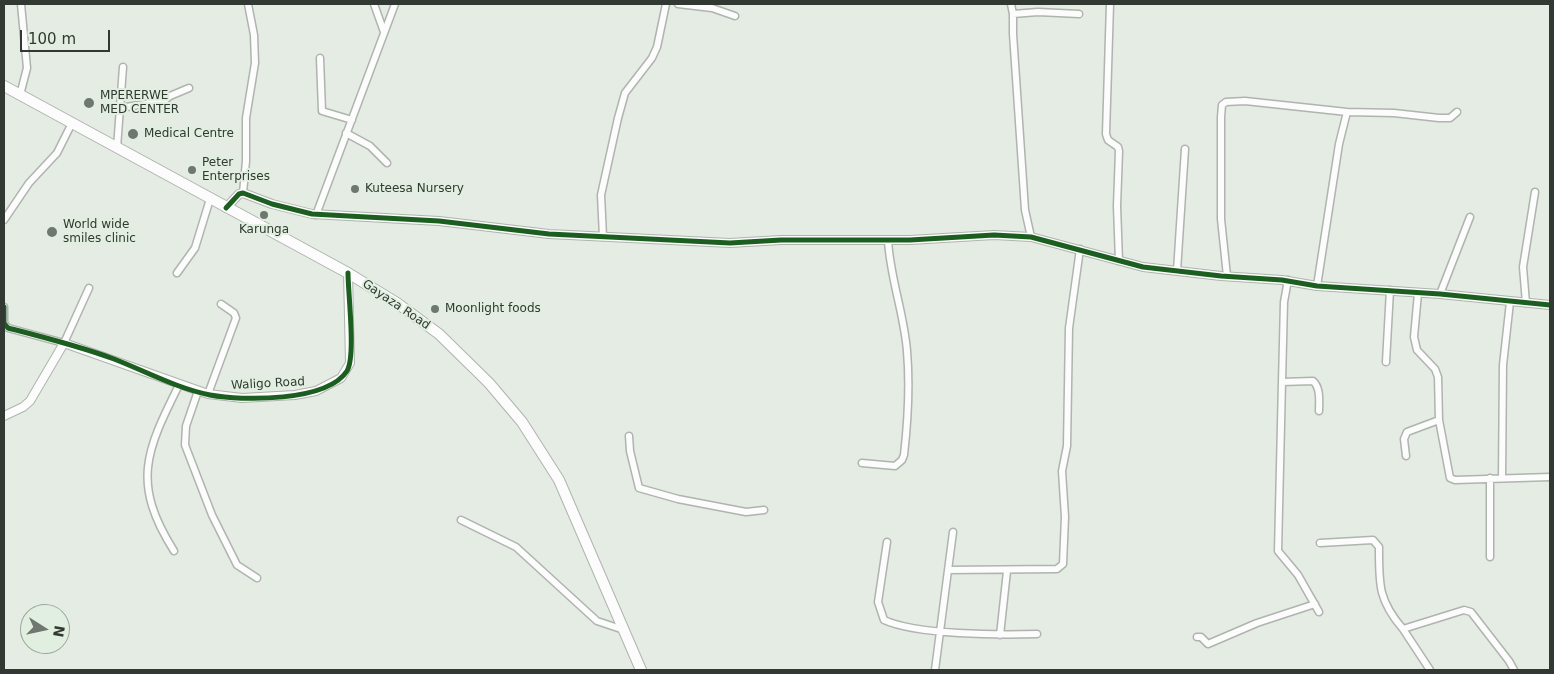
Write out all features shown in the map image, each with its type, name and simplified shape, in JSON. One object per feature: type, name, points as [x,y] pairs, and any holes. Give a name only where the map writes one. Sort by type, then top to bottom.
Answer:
[{"type":"main road","name":"Gayaza Road","points":[[4,86],[348,273],[397,303],[439,334],[489,383],[522,422],[559,480],[641,670]]},
{"type":"street","points":[[20,95],[27,68],[21,4]]},
{"type":"street","points":[[243,193],[246,161],[246,118],[255,62],[254,34],[248,4]]},
{"type":"street","points":[[374,4],[384,32]]},
{"type":"street","points":[[316,215],[395,4]]},
{"type":"street","points":[[602,237],[601,195],[618,118],[625,94],[652,58],[657,47],[666,4]]},
{"type":"street","points":[[678,4],[712,8],[735,16]]},
{"type":"street","points":[[1011,4],[1025,210],[1031,237]]},
{"type":"street","points":[[1110,4],[1106,134],[1108,140],[1118,147],[1119,151],[1117,206],[1119,261]]},
{"type":"street","points":[[1013,14],[1038,12],[1079,14]]},
{"type":"street","points":[[320,58],[322,111],[352,120]]},
{"type":"street","points":[[117,148],[123,67]]},
{"type":"street","points":[[120,108],[164,101],[170,96],[189,88]]},
{"type":"street","points":[[1227,276],[1222,219],[1222,106],[1226,102],[1245,101],[1347,112],[1394,113],[1439,118],[1450,118],[1457,112]]},
{"type":"street","points":[[1317,286],[1339,144],[1347,112]]},
{"type":"street","points":[[4,220],[29,183],[57,153],[72,123]]},
{"type":"street","points":[[346,134],[370,146],[387,163]]},
{"type":"street","points":[[1177,271],[1185,149]]},
{"type":"street","points":[[1526,303],[1523,267],[1535,192]]},
{"type":"street","points":[[226,208],[239,194],[243,193],[290,210],[316,215],[439,221],[549,234],[730,243],[781,240],[888,240],[994,235],[1031,237],[1119,261],[1177,271],[1288,280],[1317,286],[1440,294],[1550,306]]},
{"type":"street","points":[[177,274],[195,248],[210,199]]},
{"type":"street","points":[[4,208],[12,209]]},
{"type":"street","points":[[1440,294],[1470,217]]},
{"type":"street","points":[[862,463],[899,464],[902,460],[905,446],[908,412],[907,350],[890,264],[888,240]]},
{"type":"street","points":[[948,570],[1057,569],[1063,564],[1065,517],[1062,471],[1067,446],[1069,328],[1080,249]]},
{"type":"street","name":"Waligo Road","points":[[64,343],[208,394],[242,398],[294,395],[316,391],[342,378],[347,370],[351,354],[348,273]]},
{"type":"street","points":[[1288,280],[1284,302],[1278,552],[1298,575],[1319,612]]},
{"type":"street","points":[[4,416],[18,410],[30,401],[64,343],[89,288]]},
{"type":"street","points":[[1386,362],[1390,290]]},
{"type":"street","points":[[1418,293],[1414,337],[1417,350],[1437,373],[1439,420],[1450,478],[1455,480],[1550,477]]},
{"type":"street","points":[[1502,478],[1503,365],[1510,302]]},
{"type":"street","points":[[208,394],[236,318],[234,313],[221,304]]},
{"type":"street","points":[[4,307],[4,323],[8,328],[64,343]]},
{"type":"street","points":[[1282,382],[1314,381],[1317,384],[1319,393],[1319,411]]},
{"type":"street","points":[[174,551],[162,532],[154,513],[147,464],[152,442],[179,385]]},
{"type":"street","points":[[198,391],[186,426],[185,445],[208,507],[237,565],[257,578]]},
{"type":"street","points":[[1406,456],[1404,439],[1407,432],[1439,420]]},
{"type":"street","points":[[630,436],[630,451],[639,488],[678,499],[746,512],[764,510]]},
{"type":"street","points":[[1490,478],[1490,557]]},
{"type":"street","points":[[461,520],[516,547],[597,621],[624,630]]},
{"type":"street","points":[[935,670],[953,532]]},
{"type":"street","points":[[1320,543],[1373,540],[1379,547],[1381,597],[1390,614],[1403,629],[1430,670]]},
{"type":"street","points":[[887,542],[878,602],[880,613],[884,620],[891,623],[940,630],[1000,635],[1037,634]]},
{"type":"street","points":[[1000,635],[1007,570]]},
{"type":"street","points":[[1197,637],[1201,637],[1208,644],[1258,623],[1315,604]]},
{"type":"street","points":[[1403,629],[1461,611],[1468,611],[1509,661],[1514,670]]},
{"type":"cycle path","points":[[226,208],[239,194],[243,193],[272,204],[312,214],[439,221],[549,234],[730,243],[781,240],[910,240],[994,235],[1031,237],[1143,267],[1221,276],[1282,280],[1317,286],[1440,294],[1550,305]]},
{"type":"cycle path","points":[[4,307],[4,323],[8,328],[101,354],[197,392],[224,397],[283,397],[322,389],[337,381],[347,371],[351,352],[348,273]]},
{"type":"place","name":"MPERERWE MED CENTER","points":[[89,103]]},
{"type":"place","name":"Medical Centre","points":[[133,134]]},
{"type":"place","name":"Peter Enterprises","points":[[192,170]]},
{"type":"place","name":"Kuteesa Nursery","points":[[355,189]]},
{"type":"place","name":"Karunga","points":[[264,215]]},
{"type":"place","name":"World wide smiles clinic","points":[[52,232]]},
{"type":"place","name":"Moonlight foods","points":[[435,309]]}]
